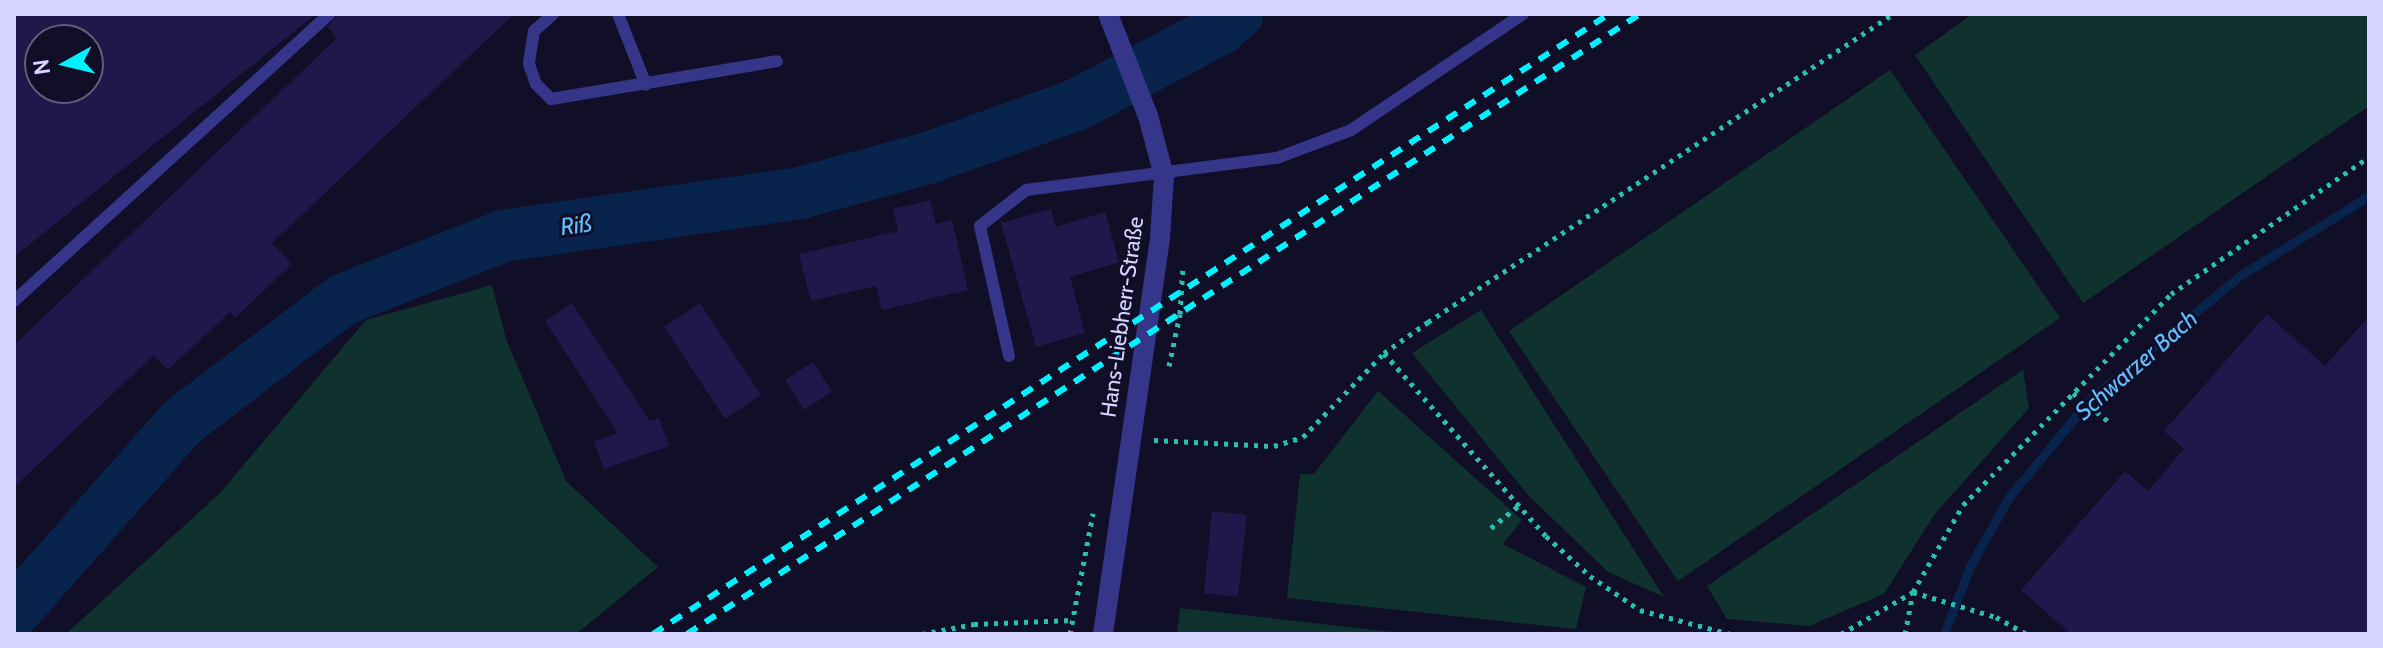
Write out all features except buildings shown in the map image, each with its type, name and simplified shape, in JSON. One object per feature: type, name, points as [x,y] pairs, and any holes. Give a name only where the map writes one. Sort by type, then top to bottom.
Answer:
[{"type":"street","name":"Hans-Liebherr-Straße","points":[[1103,634],[1128,442],[1160,238],[1164,176],[1148,116],[1110,18]]},
{"type":"lane","points":[[14,301],[329,14]]},
{"type":"lane","points":[[553,14],[534,31],[529,64],[536,84],[551,99],[777,61]]},
{"type":"lane","points":[[618,14],[646,85]]},
{"type":"lane","points":[[1009,356],[980,226],[1026,190],[1164,176],[1277,158],[1351,130],[1523,14]]},
{"type":"path","points":[[1128,442],[1274,446],[1303,437],[1384,353],[1893,14]]},
{"type":"path","points":[[1905,634],[1913,592],[1963,505],[2171,294],[2369,158]]},
{"type":"path","points":[[1384,353],[1519,505],[1590,576],[1640,610],[1697,631],[1730,634]]},
{"type":"path","points":[[2073,393],[2108,421]]},
{"type":"path","points":[[1070,634],[1095,504]]},
{"type":"path","points":[[1491,528],[1519,505]]},
{"type":"path","points":[[1841,634],[1913,592],[1996,617],[2027,634]]},
{"type":"path","points":[[922,634],[974,624],[1073,620]]},
{"type":"green space","points":[[1973,14],[2369,14],[2369,106],[2083,303],[1915,55]]},
{"type":"green space","points":[[1890,70],[2060,318],[1678,581],[1509,331]]},
{"type":"green space","points":[[492,285],[506,339],[566,481],[658,567],[576,634],[66,634],[220,493],[366,320]]},
{"type":"green space","points":[[1481,310],[1664,597],[1608,572],[1528,495],[1412,353]]},
{"type":"green space","points":[[2023,370],[2029,408],[1934,515],[1884,594],[1809,626],[1727,619],[1707,586]]},
{"type":"green space","points":[[1378,391],[1522,520],[1503,544],[1586,587],[1576,629],[1287,598],[1300,474],[1314,474]]},
{"type":"green space","points":[[1180,608],[1411,634],[1177,634]]},
{"type":"waterway","name":"Riß","points":[[14,612],[182,422],[342,300],[503,236],[800,193],[928,158],[1076,105],[1220,29],[1237,14]]},
{"type":"waterway","name":"Schwarzer Bach","points":[[1944,634],[1970,566],[2009,497],[2091,398],[2241,275],[2369,196]]},
{"type":"railway","points":[[653,634],[1609,14]]},
{"type":"railway","points":[[687,634],[1640,14]]}]
